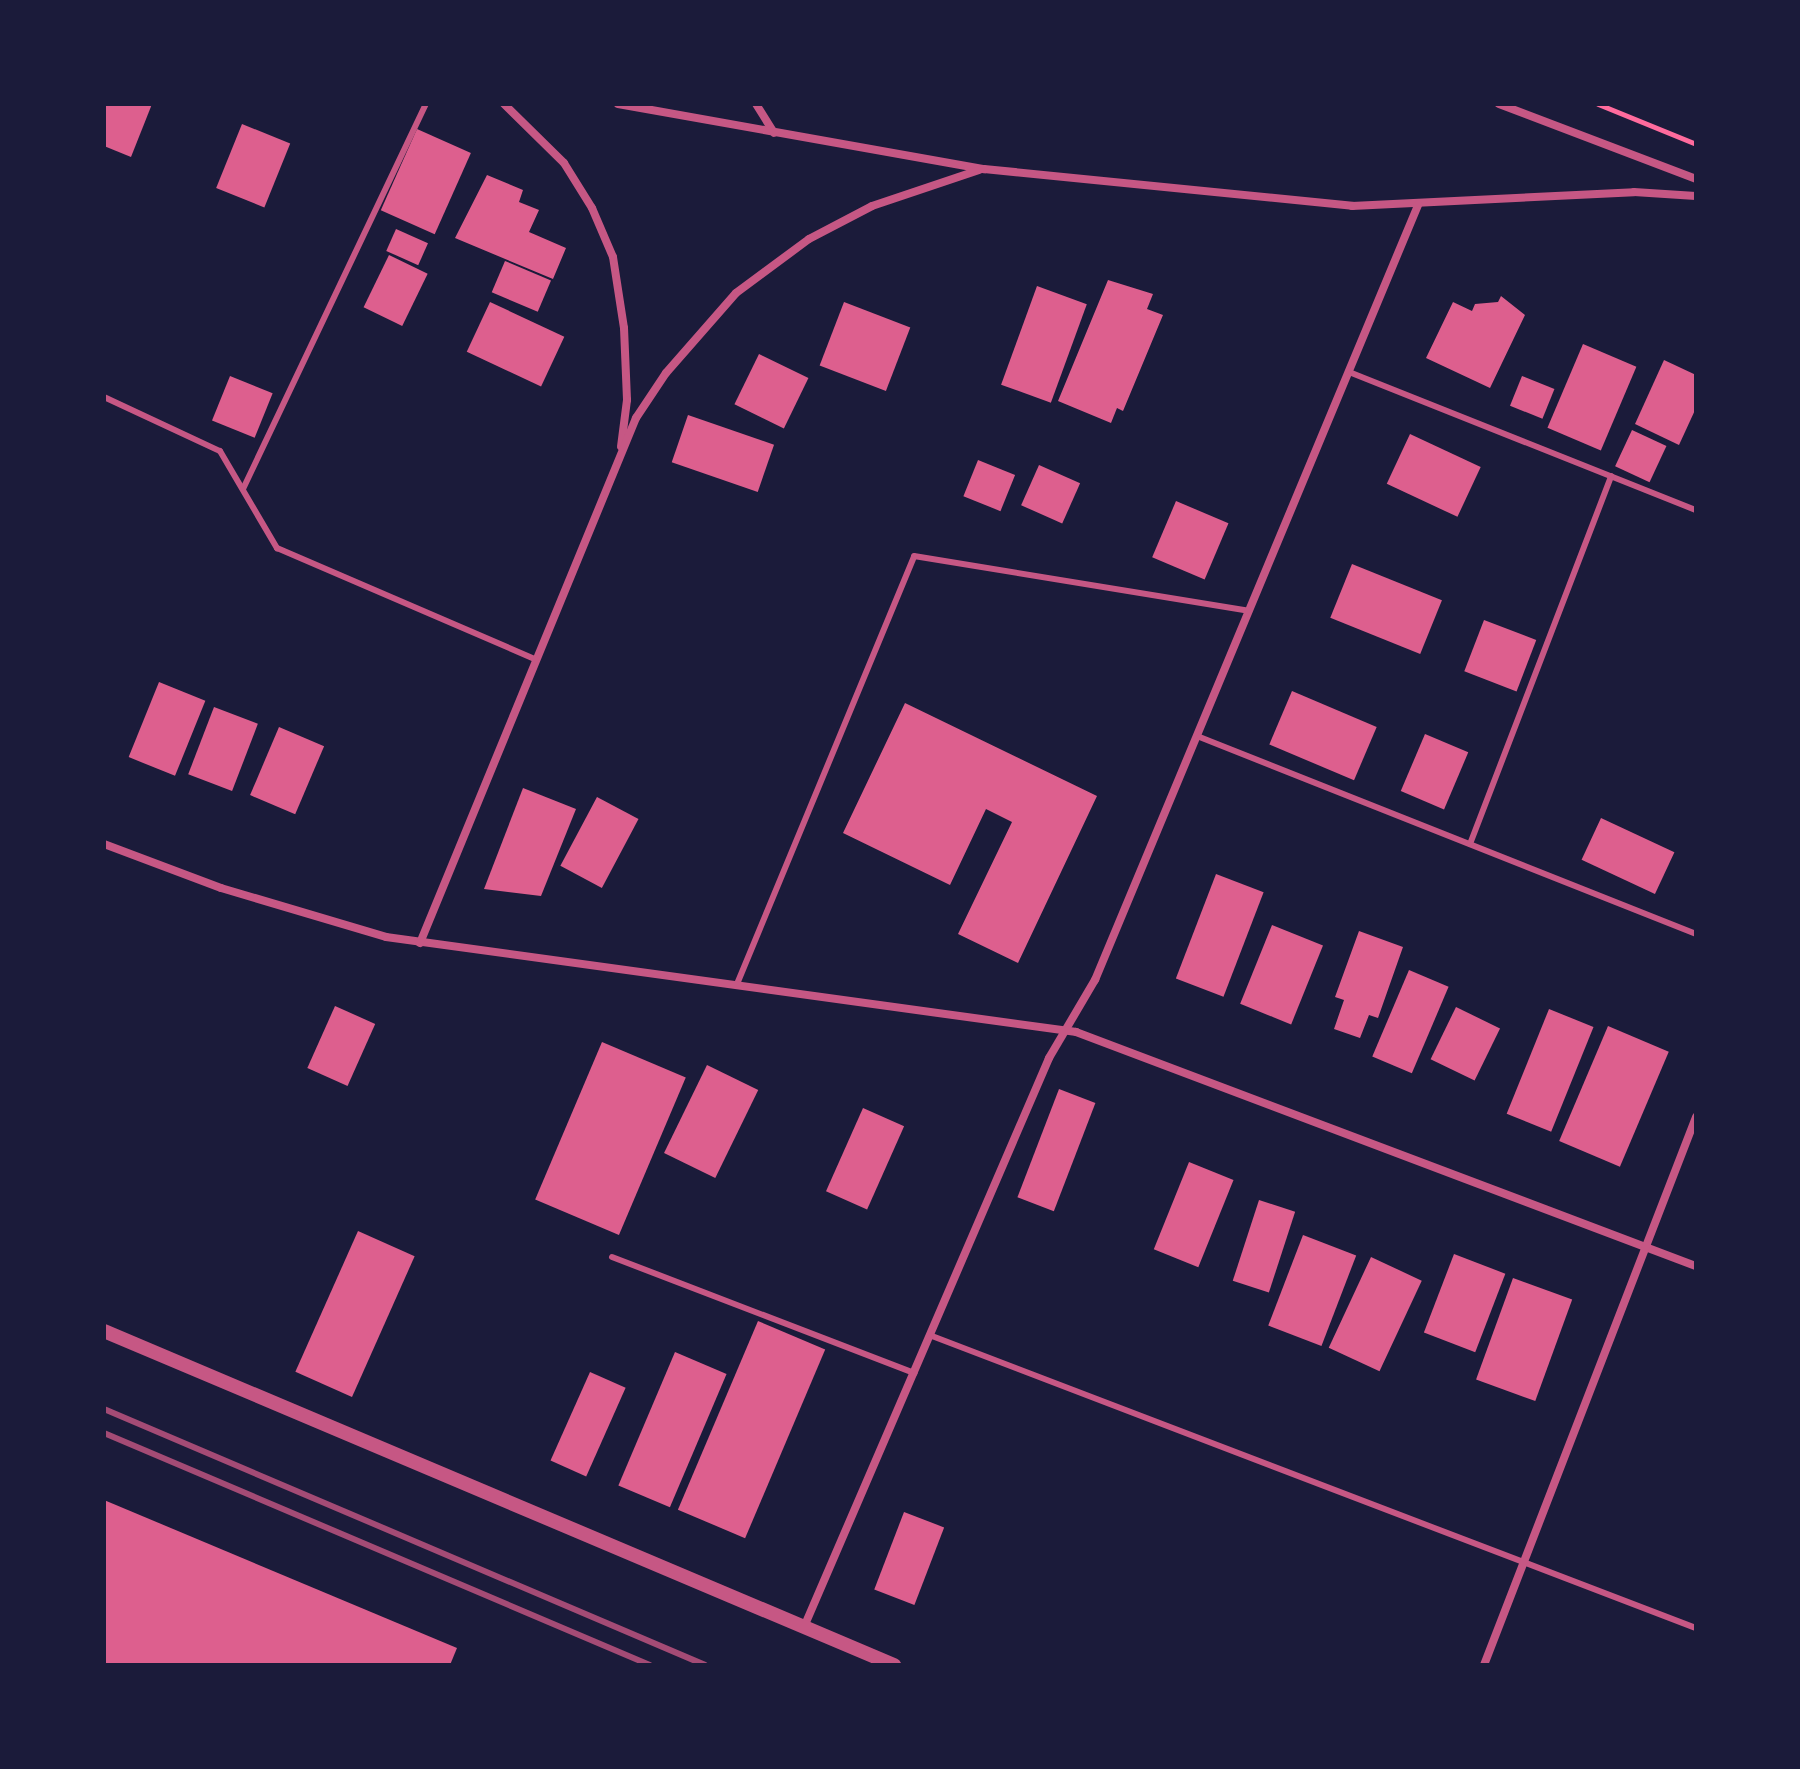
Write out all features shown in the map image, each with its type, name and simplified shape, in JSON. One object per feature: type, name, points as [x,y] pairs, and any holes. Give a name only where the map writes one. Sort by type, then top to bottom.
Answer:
[{"type":"street","points":[[504,104],[564,163],[592,208],[613,257],[623,311],[627,400],[619,460]]},
{"type":"street","points":[[618,104],[984,169],[1352,206],[1607,193],[1696,196]]},
{"type":"street","points":[[756,104],[774,133]]},
{"type":"street","points":[[1499,104],[1696,179]]},
{"type":"street","points":[[420,943],[636,418],[666,373],[711,318],[766,269],[824,230],[872,206],[984,169]]},
{"type":"street","points":[[804,1627],[1064,1029],[1095,980],[1418,205]]},
{"type":"street","points":[[104,844],[272,905],[420,943],[1064,1029],[1696,1266]]},
{"type":"street","points":[[1484,1665],[1696,1117]]},
{"type":"street","points":[[104,1331],[894,1665]]},
{"type":"lane","points":[[243,489],[426,104]]},
{"type":"lane","points":[[1349,372],[1696,510]]},
{"type":"lane","points":[[104,397],[200,437],[220,451],[277,548],[537,660]]},
{"type":"lane","points":[[1470,844],[1611,476]]},
{"type":"lane","points":[[737,984],[914,556],[1249,611]]},
{"type":"lane","points":[[1197,736],[1696,934]]},
{"type":"lane","points":[[612,1257],[914,1373]]},
{"type":"lane","points":[[932,1336],[1696,1628]]},
{"type":"path","points":[[1598,104],[1696,144]]},
{"type":"building","points":[[104,104],[152,104],[131,157],[104,146]]},
{"type":"building","points":[[242,124],[290,143],[264,207],[216,188]]},
{"type":"building","points":[[417,129],[471,153],[435,234],[381,210]]},
{"type":"building","points":[[487,175],[523,190],[519,202],[539,210],[529,232],[566,248],[553,279],[455,238]]},
{"type":"building","points":[[396,229],[428,243],[418,265],[386,251]]},
{"type":"building","points":[[389,255],[428,274],[402,326],[364,307]]},
{"type":"building","points":[[505,261],[551,281],[538,312],[492,292]]},
{"type":"building","points":[[1108,280],[1153,294],[1147,309],[1163,315],[1123,411],[1117,408],[1111,423],[1058,401]]},
{"type":"building","points":[[1037,286],[1087,304],[1051,403],[1001,385]]},
{"type":"building","points":[[1501,296],[1525,315],[1490,388],[1426,358],[1453,302],[1472,311],[1475,304],[1498,302]]},
{"type":"building","points":[[490,302],[564,337],[541,387],[467,352]]},
{"type":"building","points":[[844,302],[910,327],[886,391],[820,365]]},
{"type":"building","points":[[1583,344],[1636,367],[1601,450],[1547,428]]},
{"type":"building","points":[[759,354],[808,378],[784,428],[734,404]]},
{"type":"building","points":[[1664,360],[1696,375],[1696,408],[1679,445],[1635,424]]},
{"type":"building","points":[[230,376],[273,393],[255,438],[212,421]]},
{"type":"building","points":[[1522,376],[1554,389],[1542,419],[1510,406]]},
{"type":"building","points":[[688,415],[774,445],[758,492],[672,462]]},
{"type":"building","points":[[1632,430],[1666,446],[1650,482],[1615,466]]},
{"type":"building","points":[[1410,434],[1481,467],[1457,517],[1387,484]]},
{"type":"building","points":[[978,460],[1015,475],[1000,511],[963,496]]},
{"type":"building","points":[[1039,465],[1080,483],[1062,523],[1021,505]]},
{"type":"building","points":[[1176,501],[1228,523],[1205,579],[1152,557]]},
{"type":"building","points":[[1352,564],[1442,600],[1420,654],[1330,618]]},
{"type":"building","points":[[1484,620],[1536,640],[1517,691],[1464,671]]},
{"type":"building","points":[[159,682],[205,701],[175,776],[129,757]]},
{"type":"building","points":[[1292,691],[1377,727],[1354,780],[1269,744]]},
{"type":"building","points":[[905,703],[1097,796],[1018,963],[958,934],[1012,822],[986,809],[950,885],[843,833]]},
{"type":"building","points":[[214,707],[258,724],[232,791],[188,774]]},
{"type":"building","points":[[279,727],[324,746],[295,814],[250,795]]},
{"type":"building","points":[[1425,734],[1468,752],[1444,809],[1401,791]]},
{"type":"building","points":[[523,788],[576,809],[541,896],[484,889]]},
{"type":"building","points":[[597,797],[638,819],[602,888],[560,866]]},
{"type":"building","points":[[1601,818],[1674,852],[1655,894],[1582,860]]},
{"type":"building","points":[[1216,874],[1264,892],[1223,997],[1176,979]]},
{"type":"building","points":[[1272,925],[1323,946],[1291,1024],[1240,1004]]},
{"type":"building","points":[[1359,931],[1403,947],[1378,1018],[1369,1015],[1360,1038],[1334,1029],[1344,1000],[1335,997]]},
{"type":"building","points":[[1409,970],[1449,987],[1412,1073],[1372,1057]]},
{"type":"building","points":[[335,1006],[375,1024],[348,1086],[307,1068]]},
{"type":"building","points":[[1456,1007],[1500,1028],[1475,1081],[1431,1059]]},
{"type":"building","points":[[1549,1009],[1594,1027],[1551,1132],[1507,1114]]},
{"type":"building","points":[[1608,1026],[1669,1052],[1620,1167],[1559,1141]]},
{"type":"building","points":[[602,1042],[686,1078],[619,1235],[535,1199]]},
{"type":"building","points":[[707,1065],[758,1090],[715,1178],[664,1153]]},
{"type":"building","points":[[1059,1089],[1095,1103],[1054,1211],[1017,1197]]},
{"type":"building","points":[[863,1108],[904,1126],[867,1209],[826,1191]]},
{"type":"building","points":[[1189,1162],[1234,1180],[1198,1267],[1154,1249]]},
{"type":"building","points":[[1259,1200],[1295,1212],[1269,1293],[1233,1281]]},
{"type":"building","points":[[358,1231],[415,1256],[352,1397],[295,1372]]},
{"type":"building","points":[[1303,1235],[1356,1255],[1321,1346],[1268,1326]]},
{"type":"building","points":[[1454,1254],[1505,1274],[1475,1352],[1424,1332]]},
{"type":"building","points":[[1371,1257],[1422,1281],[1379,1371],[1329,1348]]},
{"type":"building","points":[[1513,1278],[1572,1300],[1535,1401],[1476,1379]]},
{"type":"building","points":[[758,1321],[825,1350],[745,1538],[678,1510]]},
{"type":"building","points":[[675,1352],[727,1374],[670,1507],[618,1485]]},
{"type":"building","points":[[590,1372],[626,1388],[586,1476],[551,1461]]},
{"type":"building","points":[[104,1500],[457,1648],[450,1665],[104,1665]]},
{"type":"building","points":[[904,1512],[944,1527],[914,1605],[874,1589]]},
{"type":"railway","points":[[104,1409],[705,1665]]},
{"type":"railway","points":[[104,1433],[650,1665]]}]
